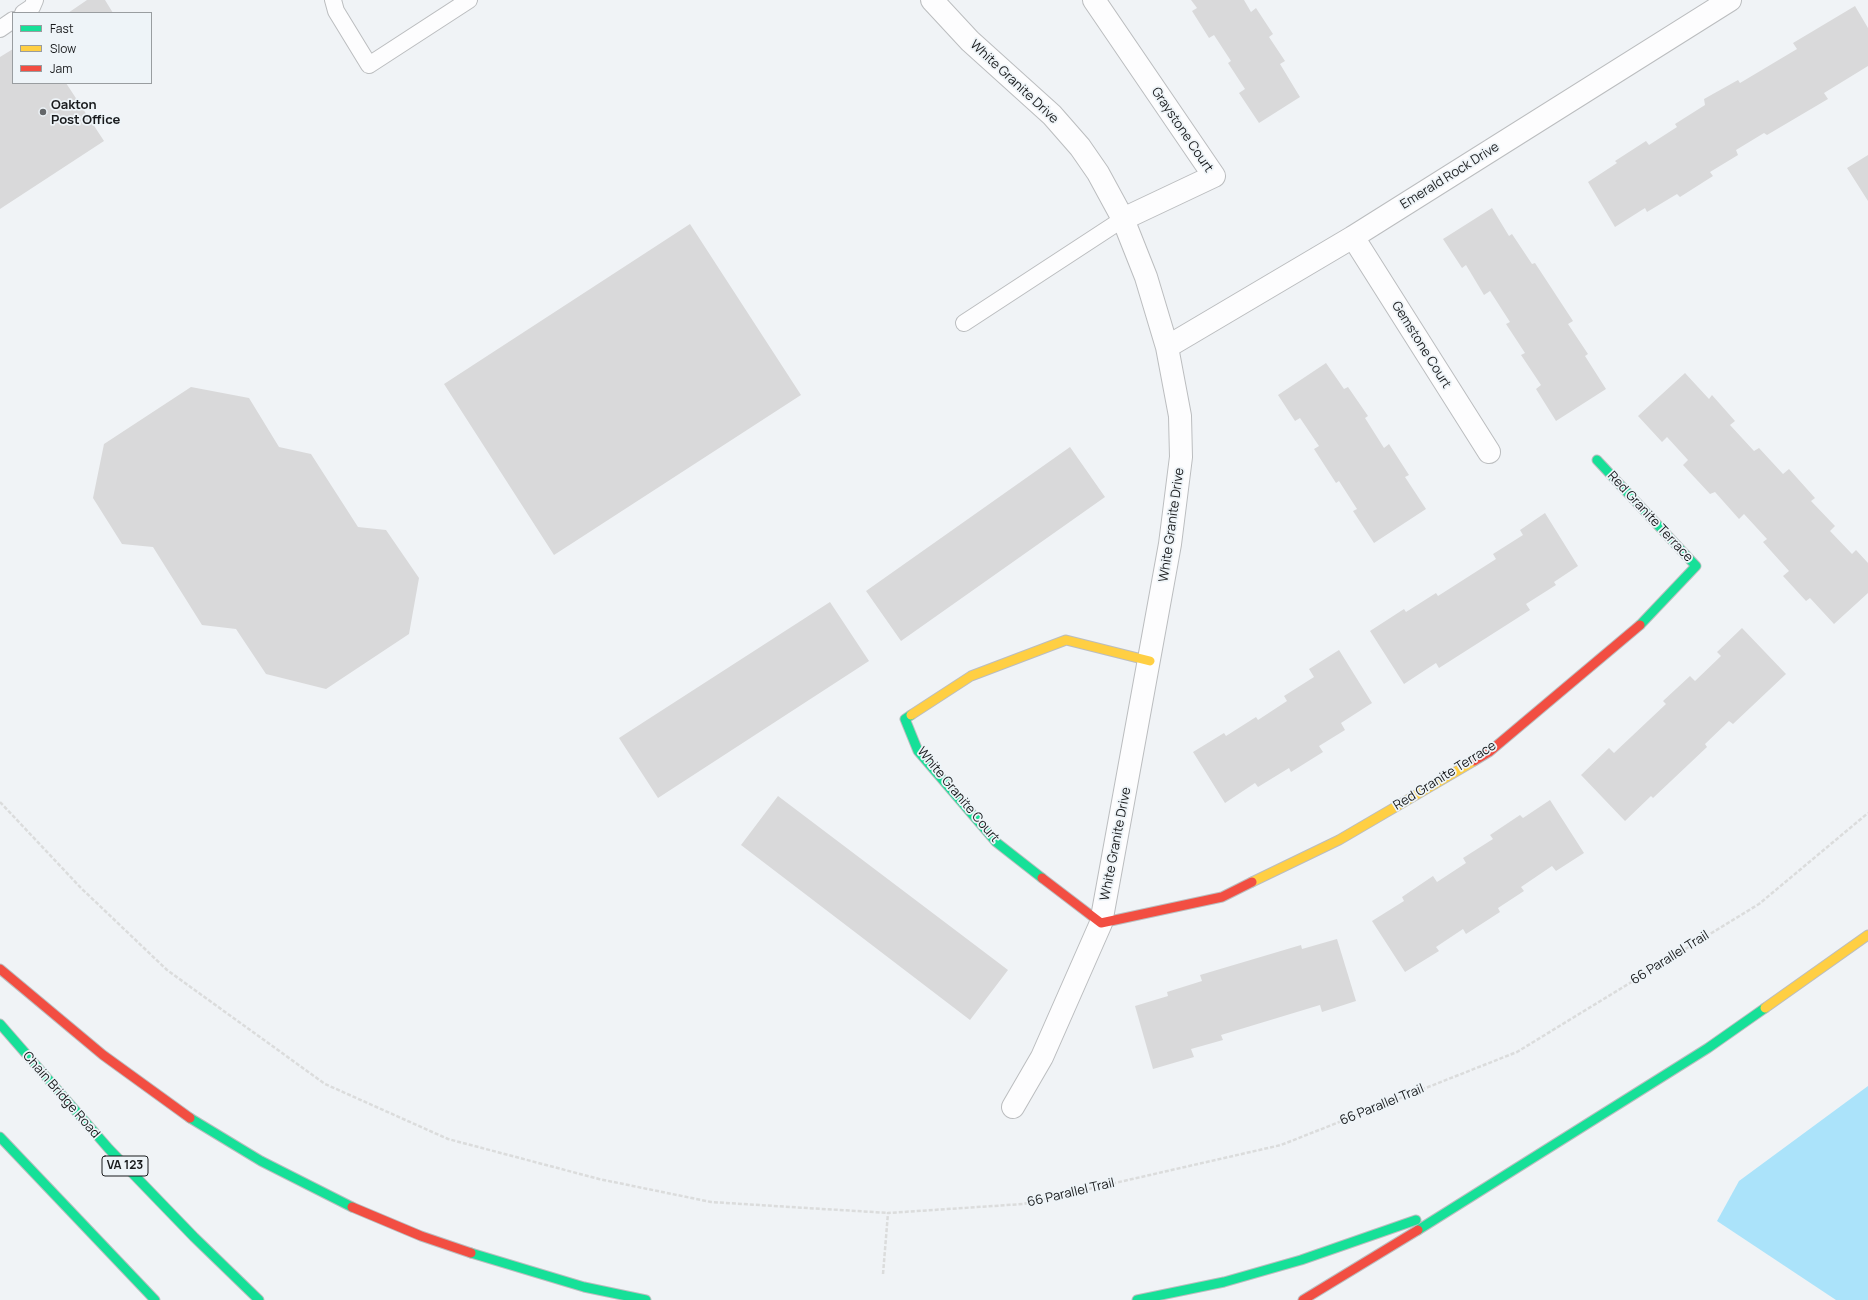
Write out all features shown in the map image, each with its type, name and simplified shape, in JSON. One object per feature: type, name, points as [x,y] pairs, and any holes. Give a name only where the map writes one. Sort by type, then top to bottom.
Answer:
[{"type":"main road","name":"Red Granite Terrace","points":[[1101,923],[1222,897],[1339,840],[1489,752],[1644,622],[1696,566],[1597,460]]},
{"type":"main road","name":"White Granite Court","points":[[1101,923],[996,842],[918,751],[905,719],[971,676],[1066,640],[1150,661]]},
{"type":"main road","points":[[1302,1300],[1467,1200],[1708,1048],[1821,970],[1868,935]]},
{"type":"main road","points":[[0,969],[103,1055],[181,1112],[261,1161],[336,1200],[421,1236],[499,1264],[584,1287],[646,1300]]},
{"type":"main road","name":"Chain Bridge Road","points":[[0,1024],[109,1149],[194,1237],[259,1300]]},
{"type":"main road","points":[[0,1137],[155,1300]]},
{"type":"main road","points":[[1137,1300],[1224,1282],[1301,1260],[1467,1200]]},
{"type":"street","name":"White Granite Drive","points":[[932,0],[970,41],[1052,115],[1080,147],[1098,174],[1123,219],[1146,277],[1167,347],[1180,416],[1181,457],[1170,544],[1150,661],[1101,923],[1042,1057],[1013,1107]]},
{"type":"street","name":"Graystone Court","points":[[1094,0],[1214,176],[1123,219]]},
{"type":"street","name":"Emerald Rock Drive","points":[[1167,347],[1353,237],[1730,0]]},
{"type":"street","name":"Gemstone Court","points":[[1353,237],[1489,452]]},
{"type":"lane","points":[[24,12],[32,7],[35,0]]},
{"type":"lane","points":[[333,0],[336,10],[369,65],[469,0]]},
{"type":"lane","points":[[0,29],[12,21]]},
{"type":"lane","points":[[964,323],[1123,219]]},
{"type":"path","name":"66 Parallel Trail","points":[[0,802],[82,888],[167,970],[325,1084],[448,1139],[599,1179],[712,1202],[888,1212],[1023,1204],[1281,1145],[1510,1055],[1758,904],[1868,813]]},
{"type":"path","points":[[883,1274],[888,1212]]},
{"type":"water","points":[[1868,1086],[1868,1300],[1836,1300],[1717,1221],[1739,1181]]},
{"type":"building","points":[[87,0],[105,0],[112,12],[69,12]]},
{"type":"building","points":[[1191,0],[1244,0],[1251,12],[1256,8],[1273,34],[1269,37],[1285,61],[1280,64],[1300,97],[1259,123],[1239,93],[1245,89],[1228,63],[1231,61],[1214,35],[1209,38],[1192,11],[1197,8]]},
{"type":"building","points":[[1855,6],[1868,28],[1868,66],[1824,93],[1828,99],[1767,135],[1764,133],[1736,150],[1738,155],[1710,172],[1713,176],[1680,197],[1677,194],[1647,212],[1645,208],[1615,227],[1588,182],[1617,163],[1615,161],[1646,141],[1649,145],[1677,127],[1675,124],[1705,105],[1704,99],[1738,80],[1740,83],[1797,49],[1793,43]]},
{"type":"building","name":"Oakton Post Office","points":[[12,50],[12,84],[67,84],[104,141],[0,209],[0,57]]},
{"type":"building","points":[[1868,155],[1868,201],[1847,168]]},
{"type":"building","points":[[1492,208],[1509,236],[1512,234],[1532,264],[1535,263],[1573,321],[1568,324],[1588,354],[1585,356],[1606,389],[1556,421],[1536,389],[1541,385],[1521,355],[1525,353],[1506,324],[1510,322],[1490,291],[1484,295],[1466,265],[1462,268],[1443,239]]},
{"type":"building","points":[[690,224],[801,395],[554,555],[444,384]]},
{"type":"building","points":[[1326,363],[1344,389],[1348,387],[1368,416],[1365,418],[1384,448],[1389,444],[1409,475],[1405,477],[1426,509],[1374,543],[1353,511],[1357,509],[1339,481],[1336,483],[1314,449],[1319,446],[1300,418],[1295,421],[1278,395]]},
{"type":"building","points":[[1685,373],[1709,399],[1712,395],[1735,421],[1730,425],[1754,451],[1759,448],[1783,474],[1789,469],[1815,498],[1811,501],[1835,526],[1830,531],[1852,554],[1856,550],[1868,563],[1868,593],[1834,624],[1810,598],[1806,601],[1783,576],[1789,571],[1763,542],[1767,539],[1744,514],[1739,519],[1715,492],[1710,494],[1683,465],[1688,460],[1667,437],[1662,442],[1638,416]]},
{"type":"building","points":[[191,387],[249,398],[279,447],[311,454],[358,527],[386,530],[419,578],[409,634],[326,689],[266,674],[236,629],[202,625],[153,547],[122,544],[93,498],[104,444]]},
{"type":"building","points":[[1070,447],[1105,497],[901,641],[866,591]]},
{"type":"building","points":[[1545,513],[1578,566],[1554,582],[1556,585],[1526,604],[1530,610],[1439,668],[1436,663],[1404,684],[1370,631],[1404,609],[1406,612],[1436,593],[1438,596],[1496,559],[1493,554],[1523,535],[1520,530]]},
{"type":"building","points":[[830,602],[869,661],[658,798],[619,738]]},
{"type":"building","points":[[1742,628],[1786,674],[1733,724],[1729,721],[1705,744],[1707,747],[1653,798],[1651,796],[1625,821],[1581,775],[1609,748],[1614,753],[1666,704],[1663,701],[1690,676],[1695,681],[1721,656],[1717,652]]},
{"type":"building","points":[[1339,650],[1372,703],[1341,723],[1345,730],[1319,746],[1323,752],[1291,772],[1289,768],[1258,787],[1255,783],[1225,803],[1193,752],[1224,733],[1226,736],[1256,717],[1258,720],[1287,701],[1284,696],[1314,677],[1309,669]]},
{"type":"building","points":[[778,796],[1008,970],[970,1020],[741,845]]},
{"type":"building","points":[[1550,800],[1584,853],[1556,871],[1552,866],[1521,887],[1524,891],[1498,908],[1500,912],[1466,934],[1463,929],[1436,947],[1439,951],[1405,972],[1372,921],[1404,901],[1402,897],[1433,876],[1437,882],[1466,863],[1463,858],[1493,839],[1490,835],[1520,815],[1523,818]]},
{"type":"building","points":[[1337,939],[1356,1001],[1322,1012],[1320,1005],[1221,1035],[1223,1040],[1191,1049],[1194,1057],[1153,1069],[1135,1006],[1168,996],[1167,992],[1202,981],[1200,975],[1301,945],[1302,949]]},
{"type":"traffic: fast","points":[[1597,460],[1696,566],[1640,625]]},
{"type":"traffic: fast","points":[[911,715],[905,719],[918,751],[996,842],[1042,878]]},
{"type":"traffic: fast","points":[[1418,1230],[1708,1048],[1765,1008]]},
{"type":"traffic: fast","points":[[0,1024],[109,1149],[194,1237],[259,1300]]},
{"type":"traffic: fast","points":[[190,1118],[261,1161],[352,1207]]},
{"type":"traffic: fast","points":[[0,1137],[155,1300]]},
{"type":"traffic: fast","points":[[1137,1300],[1224,1282],[1301,1260],[1416,1220]]},
{"type":"traffic: fast","points":[[471,1253],[584,1287],[646,1300]]},
{"type":"traffic: slow","points":[[911,715],[971,676],[1066,640],[1150,661]]},
{"type":"traffic: slow","points":[[1252,882],[1339,840],[1474,761]]},
{"type":"traffic: slow","points":[[1765,1008],[1868,935]]},
{"type":"traffic: jam","points":[[1474,761],[1489,752],[1640,625]]},
{"type":"traffic: jam","points":[[1042,878],[1101,923],[1222,897],[1252,882]]},
{"type":"traffic: jam","points":[[0,969],[103,1055],[190,1118]]},
{"type":"traffic: jam","points":[[352,1207],[421,1236],[471,1253]]},
{"type":"traffic: jam","points":[[1303,1300],[1418,1230]]},
{"type":"place","name":"Oakton Post Office","points":[[43,112]]}]
